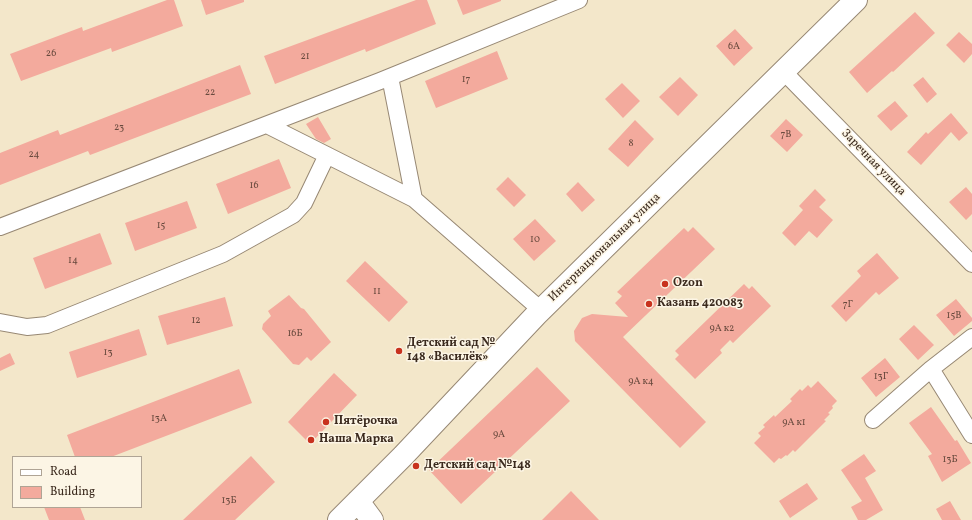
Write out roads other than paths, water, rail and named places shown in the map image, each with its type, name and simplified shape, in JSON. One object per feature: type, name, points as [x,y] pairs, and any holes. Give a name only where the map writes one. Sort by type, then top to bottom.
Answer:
[{"type":"street","points":[[0,227],[390,77],[579,0]]},
{"type":"street","name":"Интернациональная улица","points":[[358,501],[408,451],[541,310],[856,0]]},
{"type":"street","name":"Заречная улица","points":[[783,71],[969,256]]},
{"type":"street","points":[[390,77],[414,199]]},
{"type":"street","points":[[267,125],[414,199],[541,310]]},
{"type":"street","points":[[0,322],[27,327],[47,325],[223,254],[293,215],[304,203],[327,155]]},
{"type":"street","points":[[873,420],[972,337]]},
{"type":"street","points":[[932,369],[972,435]]},
{"type":"street","points":[[338,520],[358,501],[372,520]]},
{"type":"place","name":"Ozon","points":[[665,284]]},
{"type":"place","name":"Казань 420083","points":[[649,304]]},
{"type":"place","name":"Детский сад № 148 «Василёк»","points":[[399,351]]},
{"type":"place","name":"Пятёрочка","points":[[326,422]]},
{"type":"place","name":"Наша Марка","points":[[311,440]]},
{"type":"place","name":"Детский сад №148","points":[[416,466]]}]
